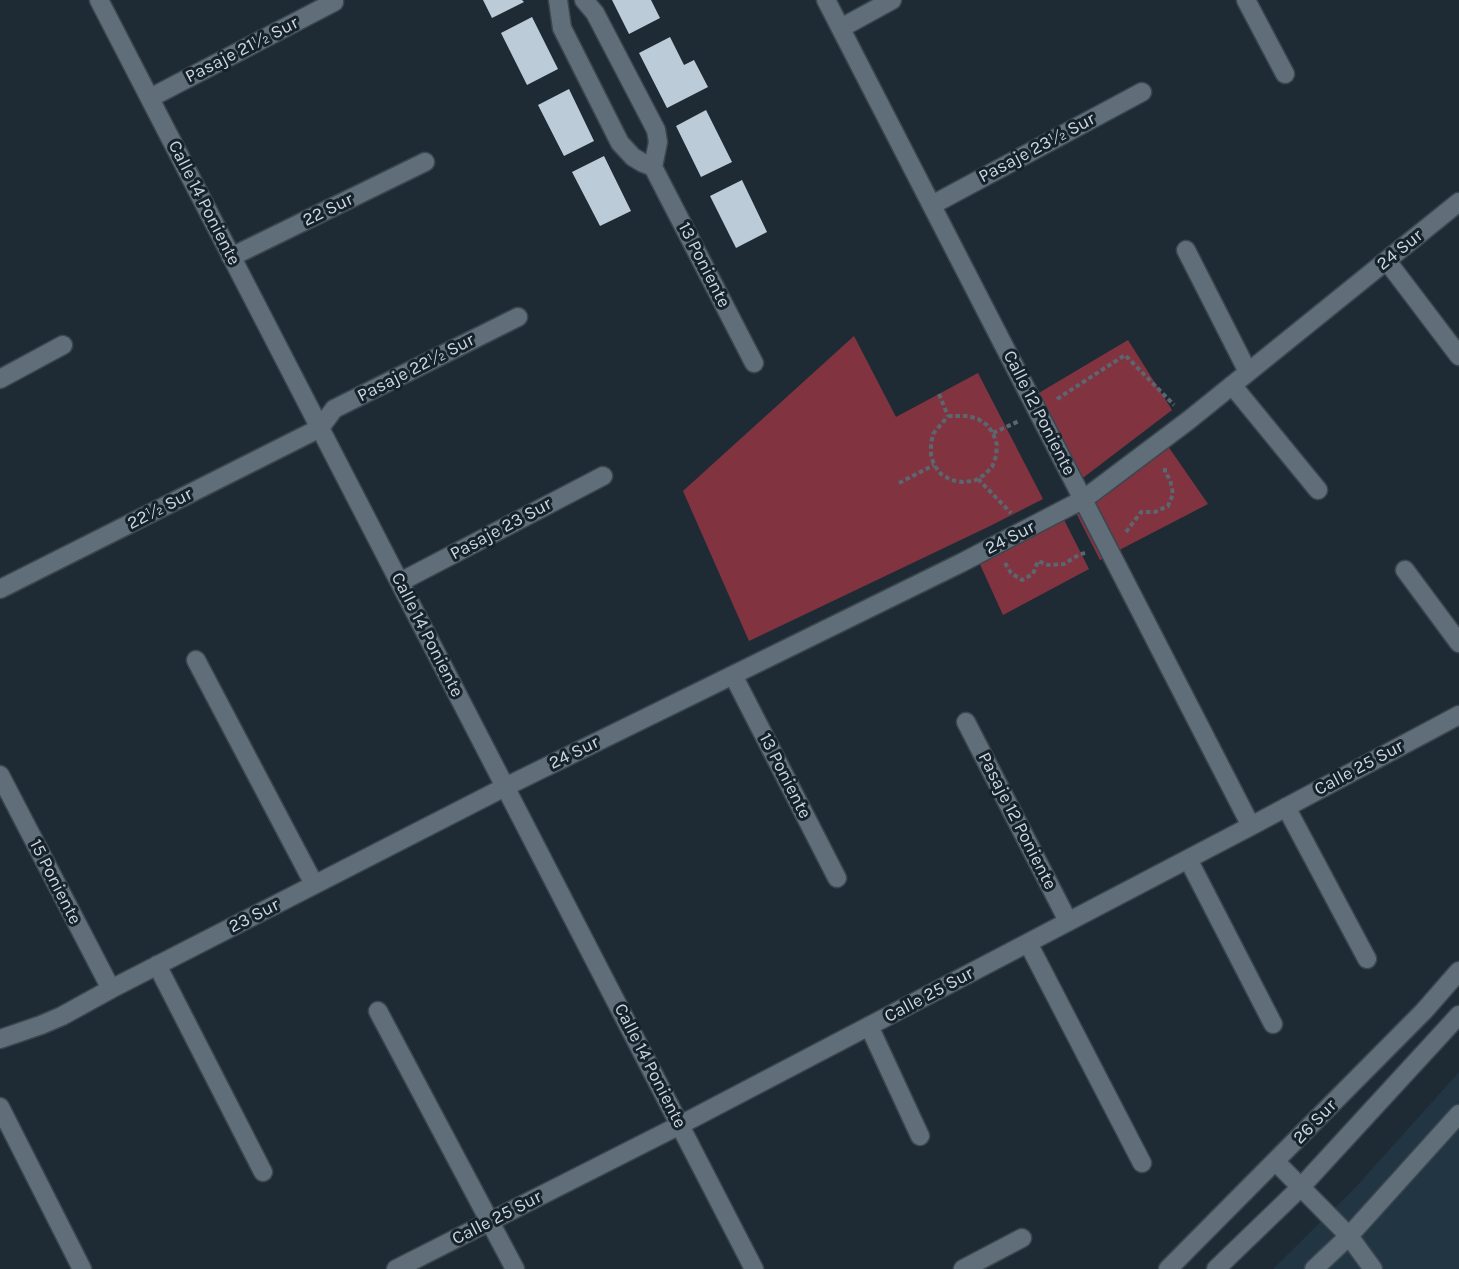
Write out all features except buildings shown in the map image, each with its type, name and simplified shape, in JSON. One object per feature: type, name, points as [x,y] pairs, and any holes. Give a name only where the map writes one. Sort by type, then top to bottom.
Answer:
[{"type":"street","name":"Calle 14 Poniente","points":[[99,0],[754,1269]]},
{"type":"street","points":[[558,0],[562,28],[620,143],[633,157],[653,167],[658,142],[656,130],[596,13],[584,0]]},
{"type":"street","name":"Calle 12 Poniente","points":[[826,0],[1251,826]]},
{"type":"street","points":[[841,28],[892,0]]},
{"type":"street","points":[[1246,0],[1285,74]]},
{"type":"street","name":"Pasaje 21½ Sur","points":[[150,98],[334,2]]},
{"type":"street","name":"Pasaje 23½ Sur","points":[[932,205],[1142,92]]},
{"type":"street","name":"22 Sur","points":[[231,257],[424,162]]},
{"type":"street","name":"13 Poniente","points":[[653,167],[754,363]]},
{"type":"street","name":"24 Sur","points":[[505,787],[1000,543],[1084,499],[1189,420],[1459,202]]},
{"type":"street","points":[[1186,250],[1248,372]]},
{"type":"street","points":[[1387,261],[1459,356]]},
{"type":"street","name":"Pasaje 22½ Sur","points":[[320,428],[334,409],[518,317]]},
{"type":"street","points":[[0,379],[63,345]]},
{"type":"street","points":[[1233,385],[1318,490]]},
{"type":"street","name":"22½ Sur","points":[[0,589],[320,428]]},
{"type":"street","name":"Pasaje 23 Sur","points":[[400,582],[603,476]]},
{"type":"street","points":[[1405,570],[1459,643]]},
{"type":"street","points":[[196,660],[315,884]]},
{"type":"street","name":"13 Poniente","points":[[733,675],[837,878]]},
{"type":"street","name":"Calle 25 Sur","points":[[396,1269],[680,1125],[1459,715]]},
{"type":"street","name":"Pasaje 12 Poniente","points":[[966,722],[1068,921]]},
{"type":"street","name":"15 Poniente","points":[[0,775],[111,989]]},
{"type":"street","name":"23 Sur","points":[[0,1039],[62,1016],[505,787]]},
{"type":"street","points":[[1286,807],[1367,959]]},
{"type":"street","points":[[1188,859],[1273,1024]]},
{"type":"street","points":[[1028,943],[1142,1163]]},
{"type":"street","points":[[158,965],[263,1172]]},
{"type":"street","name":"26 Sur","points":[[1168,1269],[1424,1011],[1459,971]]},
{"type":"street","points":[[378,1011],[515,1269]]},
{"type":"street","name":"26 Sur","points":[[1215,1269],[1301,1187],[1459,1015]]},
{"type":"street","points":[[869,1026],[920,1136]]},
{"type":"street","points":[[0,1107],[82,1269]]},
{"type":"street","points":[[1314,1269],[1349,1236],[1459,1114]]},
{"type":"street","points":[[1276,1161],[1349,1236],[1373,1269]]},
{"type":"street","points":[[963,1269],[1022,1238]]},
{"type":"path","points":[[1039,412],[1125,355],[1189,420]]},
{"type":"path","points":[[939,394],[948,416]]},
{"type":"path","points":[[948,416],[968,416],[978,419],[987,425],[993,434],[997,445],[992,467],[974,481],[951,480],[941,474],[934,465],[931,455],[933,434],[948,416]]},
{"type":"path","points":[[1000,543],[1006,565],[1011,573],[1022,580],[1033,574],[1038,561],[1048,565],[1064,564],[1080,554],[1111,552],[1141,512],[1155,512],[1168,506],[1173,494],[1170,479],[1165,473],[1165,463]]},
{"type":"path","points":[[899,483],[934,465]]},
{"type":"path","points":[[978,478],[1026,530]]},
{"type":"shaded area","points":[[854,336],[896,417],[978,373],[1043,499],[749,641],[683,491]]},
{"type":"shaded area","points":[[1128,340],[1172,410],[1067,490],[1022,403]]},
{"type":"shaded area","points":[[1163,439],[1208,504],[1100,560],[1073,507]]},
{"type":"shaded area","points":[[1062,516],[1089,569],[1003,615],[978,560]]},
{"type":"shaded area","points":[[1459,1072],[1459,1269],[1273,1269],[1356,1187]]}]
